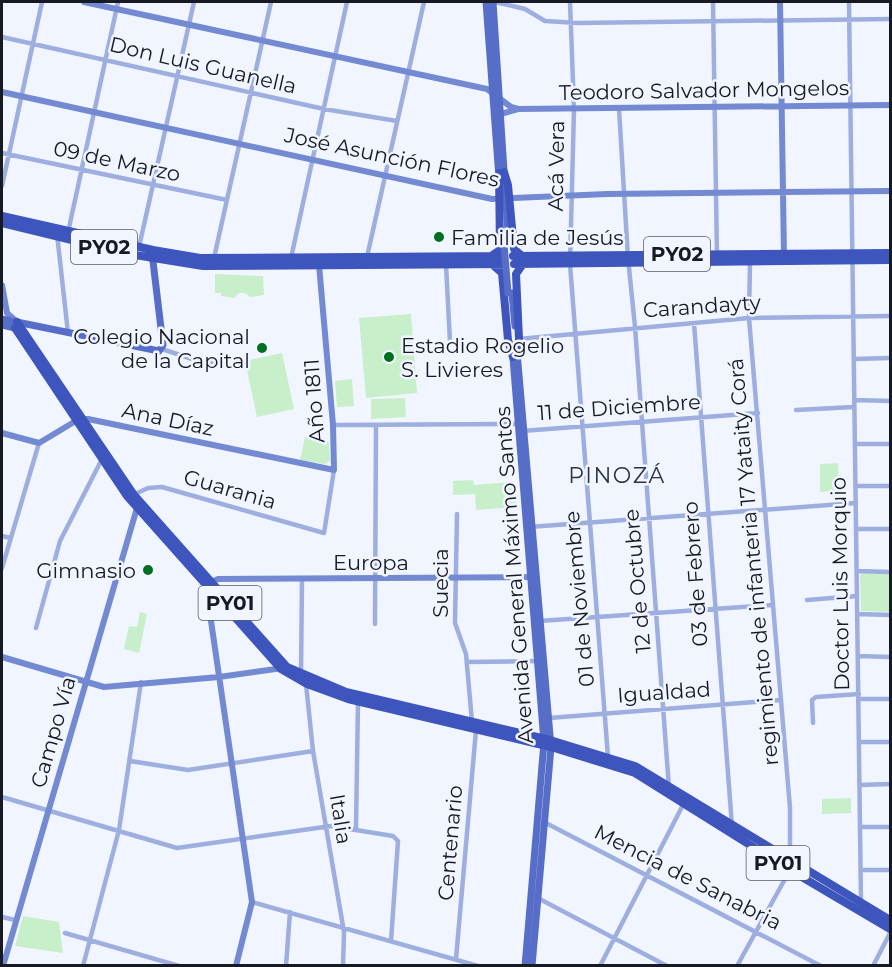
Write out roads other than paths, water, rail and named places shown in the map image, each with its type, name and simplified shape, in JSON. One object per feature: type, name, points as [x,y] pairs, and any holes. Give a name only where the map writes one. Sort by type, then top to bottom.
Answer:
[{"type":"highway","points":[[501,172],[503,198],[500,250],[490,260],[502,273],[508,340],[515,357]]},
{"type":"highway","points":[[503,198],[514,249],[523,260],[516,274],[518,339],[515,357]]},
{"type":"highway","name":"PY02","points":[[2,216],[58,232]]},
{"type":"highway","name":"PY02","points":[[2,222],[58,232],[152,254],[213,262],[320,265],[366,261],[502,260]]},
{"type":"highway","name":"PY02","points":[[514,260],[852,256],[891,253]]},
{"type":"highway","name":"PY02","points":[[852,256],[891,260]]},
{"type":"highway","name":"PY02","points":[[717,257],[750,261],[784,257]]},
{"type":"highway","name":"PY02","points":[[213,262],[291,258],[446,265],[490,260]]},
{"type":"highway","name":"PY01","points":[[11,322],[62,399],[80,420],[102,459],[131,497],[283,668]]},
{"type":"highway","name":"PY01","points":[[11,322],[80,420],[137,508],[209,585],[222,604],[283,668],[358,702],[474,726],[608,757],[635,766],[669,789],[732,823],[790,860],[862,908],[891,931]]},
{"type":"highway","points":[[210,614],[222,604]]},
{"type":"highway","name":"PY01","points":[[304,679],[474,726]]},
{"type":"highway","name":"PY01","points":[[547,743],[635,773],[669,789]]},
{"type":"highway","name":"PY01","points":[[686,799],[790,870],[862,908],[891,920]]},
{"type":"main road","points":[[486,2],[492,91],[497,115],[501,172]]},
{"type":"main road","points":[[494,2],[499,96],[497,115]]},
{"type":"main road","name":"Avenida General Máximo Santos","points":[[503,198],[538,621],[549,718],[535,896],[525,966]]},
{"type":"main road","points":[[2,325],[11,322],[156,351],[162,349],[152,254]]},
{"type":"main road","name":"Avenida General Máximo Santos","points":[[513,326],[518,339]]},
{"type":"main road","name":"Avenida General Máximo Santos","points":[[530,527],[531,577],[538,621],[538,661],[547,743]]},
{"type":"main road","name":"Avenida General Máximo Santos","points":[[532,966],[535,896]]},
{"type":"street","points":[[2,186],[42,2]]},
{"type":"street","points":[[84,2],[117,5],[189,24],[480,87],[492,91],[508,105],[518,109]]},
{"type":"street","points":[[138,251],[194,2]]},
{"type":"street","points":[[213,262],[271,2]]},
{"type":"street","points":[[291,258],[347,2]]},
{"type":"street","points":[[366,261],[424,2]]},
{"type":"street","points":[[494,2],[525,9],[545,21],[713,23],[891,19]]},
{"type":"street","name":"Acá Vera","points":[[570,2],[574,109],[571,260]]},
{"type":"street","points":[[713,2],[717,257]]},
{"type":"street","points":[[780,2],[784,257]]},
{"type":"street","name":"Doctor Luis Morquio","points":[[849,2],[862,908]]},
{"type":"street","points":[[67,234],[117,5]]},
{"type":"street","name":"Don Luis Guanella","points":[[2,38],[324,109],[397,121]]},
{"type":"street","points":[[480,87],[486,83],[490,56]]},
{"type":"street","name":"José Asunción Flores","points":[[2,92],[503,198],[624,194],[891,191]]},
{"type":"street","name":"Teodoro Salvador Mongelos","points":[[497,115],[518,109],[891,105]]},
{"type":"street","name":"12 de Octubre","points":[[619,109],[628,258],[665,708],[669,789]]},
{"type":"street","name":"09 de Marzo","points":[[2,153],[227,200]]},
{"type":"street","points":[[58,232],[68,333]]},
{"type":"street","name":"01 de Noviembre","points":[[571,260],[574,334],[608,757]]},
{"type":"street","name":"regimiento de infanteria 17 Yataity Corá","points":[[750,261],[749,318],[790,808],[790,870]]},
{"type":"street","name":"Año 1811","points":[[320,265],[333,425],[334,470],[324,533]]},
{"type":"street","points":[[446,265],[450,342]]},
{"type":"street","points":[[2,285],[3,309],[11,322]]},
{"type":"street","name":"Carandayty","points":[[518,339],[749,318],[891,316]]},
{"type":"street","name":"03 de Febrero","points":[[694,323],[714,609],[733,832]]},
{"type":"street","points":[[162,349],[195,360],[229,367]]},
{"type":"street","points":[[854,359],[891,358]]},
{"type":"street","points":[[854,400],[891,401]]},
{"type":"street","points":[[796,410],[854,407]]},
{"type":"street","name":"11 de Diciembre","points":[[333,425],[522,428],[582,426],[758,413]]},
{"type":"street","points":[[2,568],[39,443],[80,420]]},
{"type":"street","name":"Ana Díaz","points":[[80,420],[334,470]]},
{"type":"street","points":[[375,624],[376,424]]},
{"type":"street","points":[[2,433],[39,443]]},
{"type":"street","points":[[855,444],[891,444]]},
{"type":"street","points":[[36,628],[60,541],[102,459]]},
{"type":"street","points":[[856,486],[891,486]]},
{"type":"street","name":"Guarania","points":[[131,497],[148,488],[162,487],[324,533]]},
{"type":"street","points":[[530,527],[856,503]]},
{"type":"street","name":"Campo Vía","points":[[2,965],[137,508]]},
{"type":"street","name":"Suecia","points":[[457,514],[455,623],[465,648],[474,726]]},
{"type":"street","points":[[856,528],[891,529]]},
{"type":"street","points":[[2,536],[10,538]]},
{"type":"street","points":[[857,571],[891,572]]},
{"type":"street","name":"Europa","points":[[209,585],[218,579],[531,577]]},
{"type":"street","name":"Italia","points":[[302,579],[304,679],[313,751],[345,939],[343,966]]},
{"type":"street","points":[[209,585],[210,614],[234,763],[252,902],[236,966]]},
{"type":"street","points":[[807,600],[857,596]]},
{"type":"street","points":[[538,621],[773,605]]},
{"type":"street","points":[[857,614],[891,615]]},
{"type":"street","points":[[858,656],[891,657]]},
{"type":"street","points":[[2,657],[108,687],[141,682],[219,677],[283,668]]},
{"type":"street","points":[[467,662],[538,661]]},
{"type":"street","points":[[82,966],[119,830],[141,682]]},
{"type":"street","points":[[813,723],[812,700],[820,696],[891,699]]},
{"type":"street","name":"Igualdad","points":[[549,718],[781,700]]},
{"type":"street","points":[[356,828],[358,702]]},
{"type":"street","name":"Centenario","points":[[456,959],[474,726]]},
{"type":"street","points":[[859,742],[891,742]]},
{"type":"street","points":[[130,761],[188,770],[313,751]]},
{"type":"street","points":[[860,785],[891,784]]},
{"type":"street","points":[[2,797],[177,848],[325,826],[356,828],[393,836],[398,841],[391,941]]},
{"type":"street","points":[[600,966],[686,799]]},
{"type":"street","name":"Mencia de Sanabria","points":[[542,821],[756,930],[821,966]]},
{"type":"street","points":[[860,827],[891,827]]},
{"type":"street","points":[[737,966],[790,870]]},
{"type":"street","points":[[861,870],[891,870]]},
{"type":"street","points":[[535,896],[667,966]]},
{"type":"street","points":[[252,902],[478,966]]},
{"type":"street","points":[[286,966],[290,912]]},
{"type":"street","points":[[2,916],[15,920]]},
{"type":"street","points":[[873,966],[891,931]]},
{"type":"street","points":[[64,933],[161,963],[179,966]]},
{"type":"place","name":"Familia de Jesús","points":[[439,237]]},
{"type":"place","name":"Colegio Nacional de la Capital","points":[[262,348]]},
{"type":"place","name":"Estadio Rogelio S. Livieres","points":[[389,357]]},
{"type":"place","name":"Gimnasio","points":[[148,570]]},
{"type":"district","name":"PINOZÁ","points":[[617,475]]}]
